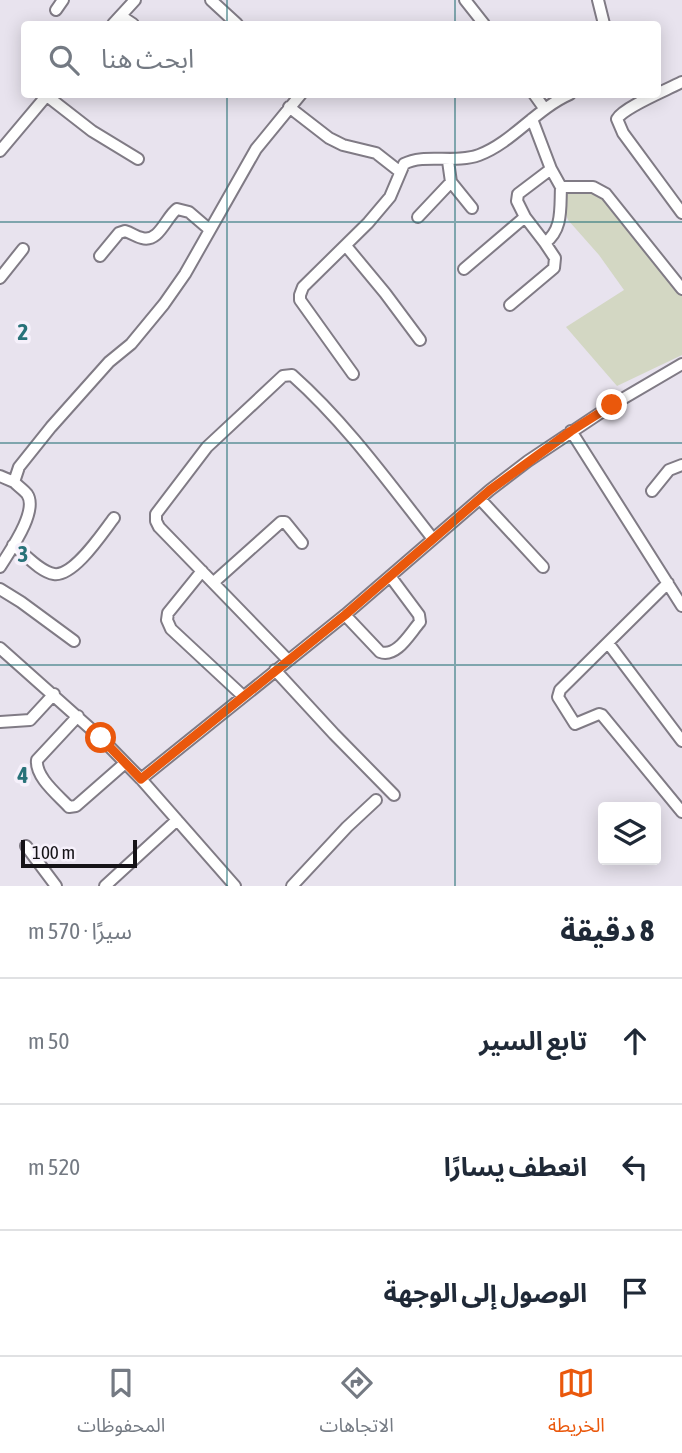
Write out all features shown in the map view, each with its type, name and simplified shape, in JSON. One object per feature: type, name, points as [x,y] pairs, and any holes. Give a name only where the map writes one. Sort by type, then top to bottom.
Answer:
[{"type":"street","points":[[116,21],[135,0]]},
{"type":"street","points":[[211,0],[231,21]]},
{"type":"street","points":[[465,0],[482,21]]},
{"type":"street","points":[[598,0],[603,21]]},
{"type":"street","points":[[121,16],[128,21]]},
{"type":"street","points":[[661,92],[682,82]]},
{"type":"street","points":[[2,145],[45,98]]},
{"type":"street","points":[[52,98],[92,131],[138,159]]},
{"type":"street","points":[[14,482],[19,467],[51,427],[108,362],[131,344],[164,304],[185,274],[240,174],[297,98]]},
{"type":"street","points":[[537,98],[544,108]]},
{"type":"street","points":[[353,374],[300,300],[303,288],[390,197],[404,164],[413,160],[448,160],[478,155],[493,148],[544,108],[563,98]]},
{"type":"street","points":[[649,98],[629,108],[617,119],[623,133],[682,213]]},
{"type":"street","points":[[289,107],[328,138],[376,153],[399,171]]},
{"type":"street","points":[[532,119],[551,169],[561,187],[556,232],[544,243]]},
{"type":"street","points":[[448,160],[451,182],[472,208]]},
{"type":"street","points":[[510,305],[554,268],[555,258],[525,217],[517,201],[518,194],[551,169]]},
{"type":"street","points":[[418,217],[451,182]]},
{"type":"street","points":[[561,187],[593,187],[606,194],[682,289]]},
{"type":"street","points":[[100,256],[119,233],[132,232],[142,239],[150,239],[177,209],[189,212],[210,230]]},
{"type":"street","points":[[464,269],[525,217]]},
{"type":"street","points":[[346,246],[420,340]]},
{"type":"street","points":[[0,278],[23,249]]},
{"type":"street","points":[[141,779],[345,615],[480,499],[571,431],[682,364]]},
{"type":"street","points":[[288,660],[156,521],[156,514],[207,447],[283,376],[288,374],[297,379],[374,462],[433,539]]},
{"type":"street","points":[[571,431],[681,604]]},
{"type":"street","points":[[652,491],[669,470],[682,465]]},
{"type":"street","points":[[0,476],[14,482],[27,494],[30,503],[22,529],[0,567]]},
{"type":"street","points":[[480,499],[543,567]]},
{"type":"street","points":[[13,545],[44,569],[53,574],[62,574],[88,553],[114,518]]},
{"type":"street","points":[[214,582],[281,522],[285,522],[302,543]]},
{"type":"street","points":[[202,571],[168,613],[167,620],[171,629],[243,696]]},
{"type":"street","points":[[345,615],[380,652],[394,652],[419,622],[419,615],[390,576]]},
{"type":"street","points":[[668,583],[560,690],[558,696],[575,724],[602,715],[682,812]]},
{"type":"street","points":[[0,589],[74,641]]},
{"type":"street","points":[[608,643],[682,741]]},
{"type":"street","points":[[0,648],[78,716],[141,779],[235,886]]},
{"type":"street","points":[[275,670],[394,795]]},
{"type":"street","points":[[0,722],[30,720],[54,694]]},
{"type":"street","points":[[78,716],[37,760],[41,775],[69,807],[76,806],[124,764]]},
{"type":"street","points":[[292,886],[376,800]]},
{"type":"street","points":[[105,886],[177,820]]},
{"type":"street","points":[[26,846],[56,886]]},
{"type":"green space","points":[[566,186],[600,190],[682,294],[682,355],[617,386],[566,327],[624,290],[599,255],[568,220],[562,203]]},
{"type":"route","points":[[101,738],[141,779],[345,615],[490,490],[571,431],[612,405]]}]
